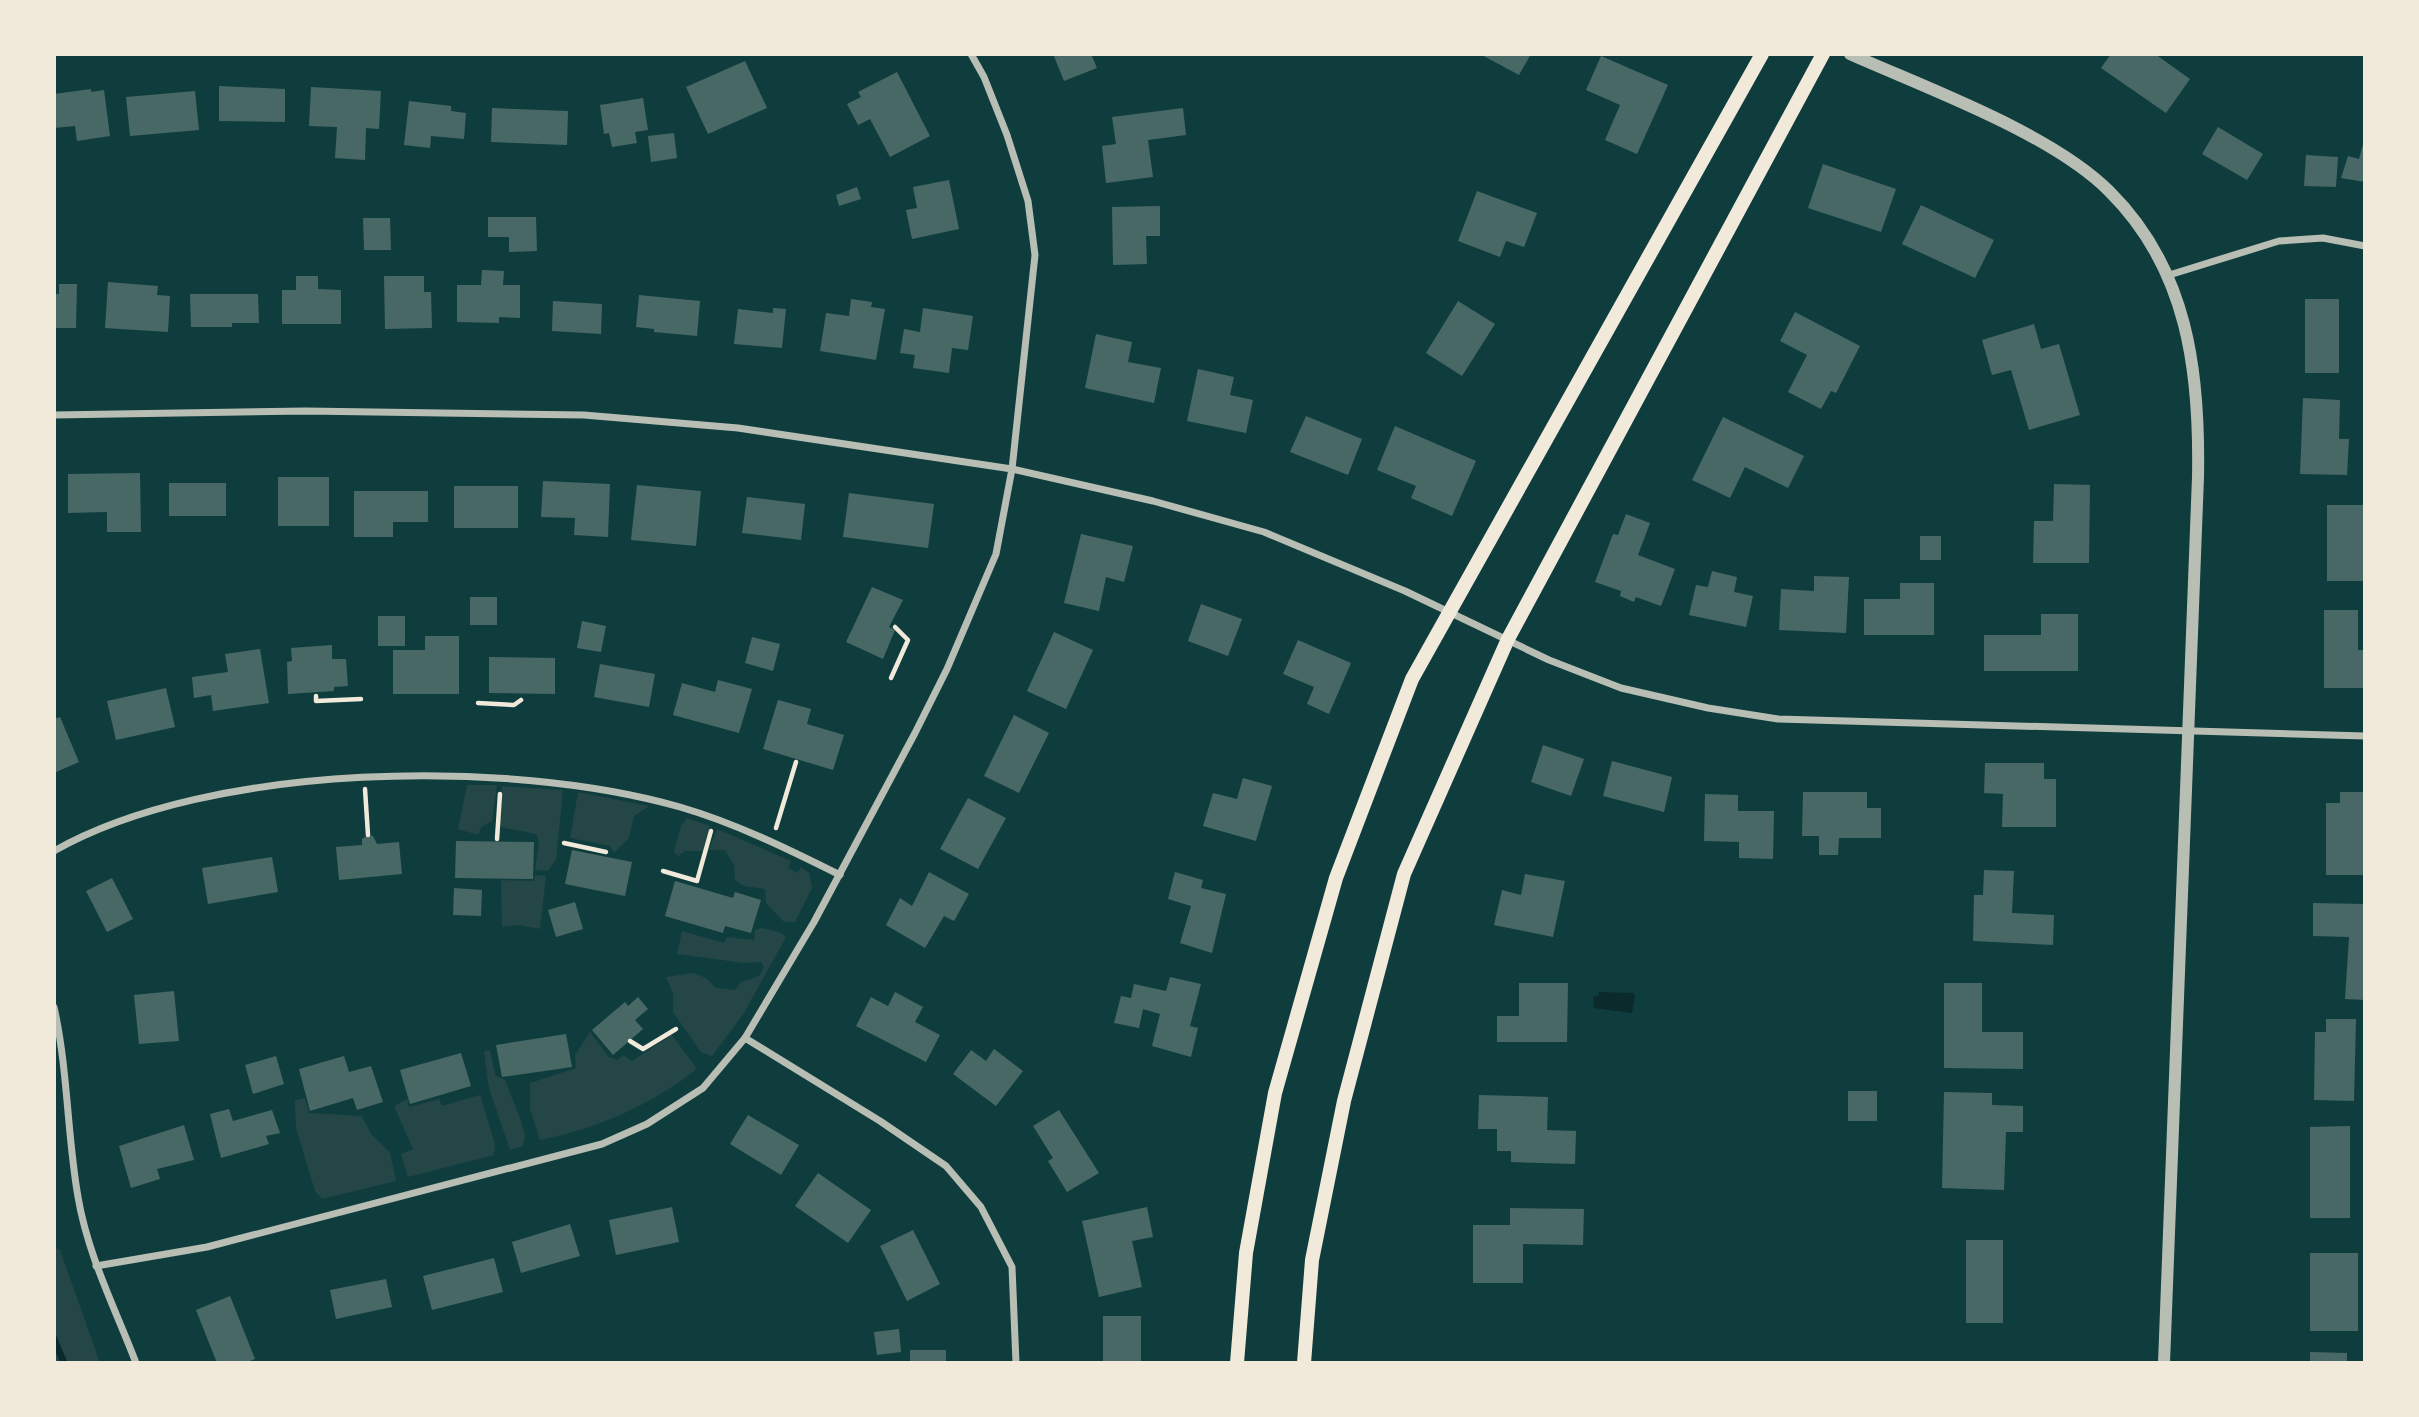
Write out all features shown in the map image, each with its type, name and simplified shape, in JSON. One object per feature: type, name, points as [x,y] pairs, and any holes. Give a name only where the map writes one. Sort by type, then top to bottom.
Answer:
[{"type":"main road","points":[[1237,1363],[1246,1253],[1275,1093],[1336,878],[1412,679],[1448,610],[1762,54]]},
{"type":"main road","points":[[1304,1363],[1312,1260],[1344,1101],[1404,874],[1508,639],[1823,54]]},
{"type":"street","points":[[96,1266],[207,1247],[602,1144],[647,1124],[703,1088],[745,1038],[840,875],[953,656],[996,554],[1012,468],[1035,255],[1028,201],[1007,135],[984,77],[971,54]]},
{"type":"street","points":[[1850,54],[2018,131],[2069,160],[2108,190],[2133,219],[2166,276],[2185,324],[2197,384],[2199,415],[2164,1363]]},
{"type":"street","points":[[2166,276],[2279,241],[2323,238],[2365,246]]},
{"type":"street","points":[[54,415],[306,411],[584,415],[738,428],[1012,468],[1153,501],[1264,532],[1448,610],[1549,660],[1620,688],[1708,708],[1778,719],[2365,736]]},
{"type":"street","points":[[54,851],[72,841],[158,810],[241,789],[364,778],[501,779],[551,781],[615,791],[681,807],[772,842],[840,875]]},
{"type":"street","points":[[54,1007],[62,1042],[78,1196],[96,1266],[136,1363]]},
{"type":"street","points":[[745,1038],[880,1121],[946,1166],[981,1207],[1012,1267],[1016,1363]]},
{"type":"path","points":[[891,678],[908,640],[895,627]]},
{"type":"path","points":[[316,696],[316,701],[361,699]]},
{"type":"path","points":[[478,703],[514,705],[521,700]]},
{"type":"path","points":[[772,842],[796,762]]},
{"type":"path","points":[[364,778],[368,835]]},
{"type":"path","points":[[497,839],[501,779]]},
{"type":"path","points":[[663,871],[697,881],[714,820]]},
{"type":"path","points":[[564,843],[606,852]]},
{"type":"path","points":[[630,1041],[643,1049],[676,1029]]},
{"type":"shaded area","points":[[467,785],[497,785],[492,821],[481,827],[478,835],[458,829]]},
{"type":"shaded area","points":[[502,786],[563,790],[556,859],[548,871],[535,870],[539,841],[536,834],[500,827]]},
{"type":"shaded area","points":[[578,792],[649,806],[634,816],[629,838],[614,853],[610,846],[570,838]]},
{"type":"shaded area","points":[[687,818],[710,826],[703,851],[685,851],[678,856],[674,852],[681,826]]},
{"type":"shaded area","points":[[717,829],[791,861],[788,868],[798,873],[801,867],[809,873],[812,888],[795,922],[784,922],[766,903],[765,889],[744,886],[735,880],[734,865],[725,850],[709,850]]},
{"type":"shaded area","points":[[535,875],[546,876],[540,929],[520,925],[502,927],[501,880],[534,881]]},
{"type":"shaded area","points":[[762,928],[779,932],[786,937],[744,1013],[712,1056],[701,1052],[673,1012],[673,993],[666,977],[693,973],[706,978],[716,988],[735,990],[741,982],[759,976],[764,967],[761,962],[744,963],[677,954],[682,931],[724,943],[727,937],[754,940],[755,930]]},
{"type":"shaded area","points":[[1599,992],[1633,993],[1635,996],[1632,1013],[1594,1008],[1593,996],[1598,996]]},
{"type":"shaded area","points":[[590,1032],[609,1057],[618,1060],[623,1055],[632,1061],[672,1035],[697,1069],[661,1094],[623,1114],[583,1129],[540,1140],[530,1109],[530,1083],[576,1068],[575,1055]]},
{"type":"shaded area","points":[[490,1050],[495,1075],[505,1080],[525,1136],[523,1146],[510,1150],[489,1088],[484,1052]]},
{"type":"shaded area","points":[[480,1095],[495,1144],[494,1155],[408,1177],[401,1154],[413,1149],[394,1106],[407,1099],[409,1107],[439,1099],[442,1106]]},
{"type":"shaded area","points":[[305,1098],[309,1113],[362,1116],[371,1134],[390,1153],[396,1181],[322,1199],[315,1191],[296,1128],[295,1100]]},
{"type":"shaded area","points":[[54,1247],[60,1250],[100,1363],[54,1363]]},
{"type":"building","points":[[1053,54],[1091,54],[1097,68],[1064,81]]},
{"type":"building","points":[[1480,54],[1531,54],[1519,75]]},
{"type":"building","points":[[2111,54],[2155,54],[2190,79],[2166,113],[2101,68]]},
{"type":"building","points":[[1601,56],[1668,85],[1637,154],[1605,140],[1620,105],[1586,90]]},
{"type":"building","points":[[745,61],[767,108],[708,134],[686,87]]},
{"type":"building","points":[[897,72],[930,136],[890,157],[870,119],[858,125],[847,104],[861,97],[858,92]]},
{"type":"building","points":[[219,86],[285,89],[285,122],[219,121]]},
{"type":"building","points":[[311,87],[381,91],[379,129],[366,128],[365,160],[335,158],[337,127],[309,126]]},
{"type":"building","points":[[91,89],[91,92],[104,90],[110,136],[77,141],[75,126],[54,128],[54,94]]},
{"type":"building","points":[[195,91],[199,130],[130,136],[126,97]]},
{"type":"building","points":[[643,98],[648,130],[635,132],[637,143],[612,147],[609,133],[604,134],[600,105]]},
{"type":"building","points":[[409,101],[451,106],[451,111],[466,113],[464,139],[431,136],[430,148],[404,145]]},
{"type":"building","points":[[492,108],[568,111],[567,145],[491,142]]},
{"type":"building","points":[[1183,108],[1186,135],[1148,140],[1153,177],[1106,183],[1102,146],[1116,144],[1112,117]]},
{"type":"building","points":[[2218,127],[2263,154],[2247,180],[2202,154]]},
{"type":"building","points":[[674,133],[677,158],[651,162],[648,136]]},
{"type":"building","points":[[2364,140],[2365,182],[2341,178],[2348,156],[2359,159]]},
{"type":"building","points":[[2306,155],[2338,157],[2336,187],[2304,186]]},
{"type":"building","points":[[1823,164],[1896,189],[1881,232],[1808,208]]},
{"type":"building","points":[[949,180],[959,229],[912,239],[906,210],[917,208],[913,187]]},
{"type":"building","points":[[857,187],[861,199],[839,206],[836,195]]},
{"type":"building","points":[[1477,191],[1537,213],[1524,247],[1506,241],[1500,257],[1458,241]]},
{"type":"building","points":[[1921,205],[1994,240],[1975,278],[1902,244]]},
{"type":"building","points":[[1160,206],[1160,236],[1146,236],[1147,264],[1113,265],[1112,207]]},
{"type":"building","points":[[488,217],[536,217],[537,251],[509,252],[509,237],[488,237]]},
{"type":"building","points":[[363,218],[390,218],[391,250],[364,250]]},
{"type":"building","points":[[482,270],[504,271],[503,285],[520,285],[520,318],[499,317],[499,323],[457,322],[457,285],[481,285]]},
{"type":"building","points":[[296,276],[318,276],[318,289],[341,290],[341,324],[282,324],[282,290],[296,290]]},
{"type":"building","points":[[384,276],[424,276],[424,292],[431,292],[432,328],[385,329]]},
{"type":"building","points":[[108,282],[158,286],[157,295],[170,296],[168,332],[105,328]]},
{"type":"building","points":[[59,284],[77,284],[76,328],[54,328],[54,294],[59,294]]},
{"type":"building","points":[[190,294],[258,294],[259,323],[232,323],[232,327],[191,327]]},
{"type":"building","points":[[639,295],[700,301],[697,336],[654,332],[654,329],[636,327]]},
{"type":"building","points":[[851,299],[872,302],[871,307],[885,309],[876,360],[820,351],[826,313],[849,316]]},
{"type":"building","points":[[2305,299],[2339,299],[2339,373],[2305,373]]},
{"type":"building","points":[[553,301],[602,304],[601,334],[552,331]]},
{"type":"building","points":[[1458,301],[1495,324],[1462,376],[1426,353]]},
{"type":"building","points":[[773,308],[786,309],[782,348],[734,344],[738,309],[773,313]]},
{"type":"building","points":[[923,308],[973,316],[968,350],[952,348],[949,373],[913,368],[915,355],[900,353],[904,329],[920,332]]},
{"type":"building","points":[[1795,312],[1860,346],[1836,393],[1831,391],[1821,409],[1788,392],[1807,355],[1780,341]]},
{"type":"building","points":[[2034,324],[2041,349],[2059,344],[2080,415],[2029,430],[2011,370],[1992,375],[1982,340]]},
{"type":"building","points":[[1096,334],[1132,342],[1128,362],[1161,368],[1154,403],[1085,388]]},
{"type":"building","points":[[1198,369],[1234,377],[1230,395],[1253,400],[1246,433],[1187,421]]},
{"type":"building","points":[[2303,398],[2340,400],[2339,439],[2349,439],[2347,475],[2300,474]]},
{"type":"building","points":[[1306,416],[1362,439],[1348,475],[1290,452]]},
{"type":"building","points":[[1723,417],[1804,456],[1788,488],[1745,467],[1730,498],[1692,480]]},
{"type":"building","points":[[1395,426],[1476,461],[1452,516],[1411,498],[1416,486],[1377,470]]},
{"type":"building","points":[[140,473],[141,532],[107,532],[107,512],[68,513],[68,474]]},
{"type":"building","points":[[278,477],[329,477],[329,526],[278,526]]},
{"type":"building","points":[[543,481],[610,484],[608,537],[574,535],[575,518],[541,517]]},
{"type":"building","points":[[169,483],[226,483],[226,516],[169,516]]},
{"type":"building","points":[[2054,484],[2090,485],[2089,563],[2033,563],[2034,521],[2053,521]]},
{"type":"building","points":[[637,485],[701,491],[696,546],[631,540]]},
{"type":"building","points":[[454,486],[518,486],[518,528],[454,528]]},
{"type":"building","points":[[354,491],[428,491],[428,522],[393,522],[393,537],[354,537]]},
{"type":"building","points":[[849,493],[934,504],[928,548],[843,537]]},
{"type":"building","points":[[747,497],[805,504],[801,540],[742,533]]},
{"type":"building","points":[[2327,505],[2363,505],[2365,581],[2327,581]]},
{"type":"building","points":[[1626,514],[1650,523],[1638,555],[1675,569],[1661,606],[1636,597],[1634,602],[1620,596],[1621,591],[1595,582],[1613,534],[1618,535]]},
{"type":"building","points":[[1081,534],[1133,546],[1124,582],[1106,577],[1099,611],[1064,603]]},
{"type":"building","points":[[1920,536],[1941,536],[1941,560],[1920,560]]},
{"type":"building","points":[[1712,571],[1737,577],[1734,592],[1753,596],[1746,627],[1689,615],[1696,585],[1708,587]]},
{"type":"building","points":[[1814,576],[1849,577],[1846,633],[1779,630],[1781,589],[1814,591]]},
{"type":"building","points":[[1900,583],[1934,583],[1934,635],[1864,635],[1864,599],[1900,599]]},
{"type":"building","points":[[872,587],[903,600],[889,627],[895,630],[883,659],[846,642]]},
{"type":"building","points":[[470,597],[497,597],[497,625],[470,625]]},
{"type":"building","points":[[1201,604],[1242,619],[1228,656],[1188,641]]},
{"type":"building","points":[[2324,610],[2358,610],[2358,650],[2365,650],[2365,688],[2324,688]]},
{"type":"building","points":[[2041,614],[2078,614],[2078,671],[1984,671],[1984,635],[2041,635]]},
{"type":"building","points":[[378,616],[405,616],[405,646],[378,646]]},
{"type":"building","points":[[582,621],[606,626],[601,652],[577,648]]},
{"type":"building","points":[[1054,632],[1093,650],[1066,709],[1027,691]]},
{"type":"building","points":[[425,636],[459,636],[459,694],[393,694],[393,650],[425,650]]},
{"type":"building","points":[[752,637],[780,644],[773,671],[745,663]]},
{"type":"building","points":[[1298,640],[1351,663],[1329,714],[1307,704],[1314,687],[1283,674]]},
{"type":"building","points":[[332,645],[332,659],[346,659],[348,686],[334,687],[334,691],[288,694],[287,662],[292,661],[291,648]]},
{"type":"building","points":[[260,649],[269,703],[213,711],[211,695],[194,698],[192,677],[228,672],[225,654]]},
{"type":"building","points":[[489,657],[555,658],[555,694],[489,693]]},
{"type":"building","points":[[600,664],[655,674],[649,707],[594,697]]},
{"type":"building","points":[[718,680],[752,689],[739,733],[673,715],[682,683],[715,692]]},
{"type":"building","points":[[166,688],[175,727],[116,740],[107,701]]},
{"type":"building","points":[[778,700],[811,709],[807,724],[844,735],[833,770],[763,749]]},
{"type":"building","points":[[1014,715],[1049,733],[1019,793],[984,776]]},
{"type":"building","points":[[60,717],[79,762],[54,773],[54,719]]},
{"type":"building","points":[[1543,745],[1584,759],[1571,796],[1531,782]]},
{"type":"building","points":[[1612,761],[1672,777],[1664,812],[1603,796]]},
{"type":"building","points":[[1985,763],[2044,763],[2044,779],[2056,779],[2056,827],[2002,827],[2003,794],[1984,793]]},
{"type":"building","points":[[1243,778],[1272,786],[1256,841],[1203,826],[1213,793],[1237,799]]},
{"type":"building","points":[[1803,792],[1867,792],[1867,808],[1881,808],[1881,838],[1839,838],[1838,855],[1819,855],[1819,836],[1802,836]]},
{"type":"building","points":[[2340,792],[2365,792],[2365,875],[2326,875],[2326,803],[2340,803]]},
{"type":"building","points":[[1705,794],[1738,795],[1738,811],[1774,811],[1773,859],[1739,858],[1739,842],[1704,841]]},
{"type":"building","points":[[968,798],[1006,818],[978,869],[940,849]]},
{"type":"building","points":[[368,835],[373,836],[377,844],[399,842],[402,874],[339,880],[336,847],[362,845],[362,839]]},
{"type":"building","points":[[456,841],[534,842],[533,879],[455,878]]},
{"type":"building","points":[[572,850],[632,862],[625,896],[565,884]]},
{"type":"building","points":[[272,857],[278,892],[208,904],[202,868]]},
{"type":"building","points":[[1984,870],[2014,871],[2012,913],[2054,915],[2053,945],[1973,941],[1974,895],[1983,895]]},
{"type":"building","points":[[929,872],[969,894],[954,921],[944,916],[925,948],[886,925],[900,898],[912,906]]},
{"type":"building","points":[[1175,872],[1203,880],[1201,888],[1226,894],[1212,953],[1180,943],[1191,906],[1168,899]]},
{"type":"building","points":[[1525,874],[1565,881],[1553,937],[1494,925],[1502,890],[1521,895]]},
{"type":"building","points":[[112,878],[133,919],[107,932],[86,891]]},
{"type":"building","points":[[675,881],[733,898],[735,892],[761,900],[751,933],[725,926],[723,933],[665,916]]},
{"type":"building","points":[[454,888],[482,890],[481,916],[453,915]]},
{"type":"building","points":[[575,902],[583,929],[556,937],[548,910]]},
{"type":"building","points":[[2313,903],[2365,904],[2365,1000],[2345,999],[2349,937],[2313,936]]},
{"type":"building","points":[[1170,977],[1201,984],[1190,1026],[1198,1028],[1191,1057],[1152,1046],[1160,1014],[1143,1009],[1139,1028],[1114,1023],[1121,996],[1131,998],[1134,984],[1166,991]]},
{"type":"building","points":[[1519,983],[1568,983],[1567,1042],[1497,1042],[1497,1016],[1519,1016]]},
{"type":"building","points":[[1944,983],[1982,983],[1982,1032],[2023,1032],[2023,1069],[1944,1068]]},
{"type":"building","points":[[174,991],[179,1041],[139,1044],[134,995]]},
{"type":"building","points":[[895,992],[923,1007],[915,1022],[940,1035],[926,1062],[856,1026],[871,997],[888,1006]]},
{"type":"building","points":[[638,997],[648,1009],[635,1020],[643,1029],[613,1055],[592,1030],[625,1002],[628,1006]]},
{"type":"building","points":[[2326,1019],[2356,1019],[2354,1101],[2314,1100],[2315,1032],[2326,1032]]},
{"type":"building","points":[[566,1034],[572,1067],[502,1077],[496,1045]]},
{"type":"building","points":[[994,1049],[1023,1071],[996,1106],[953,1074],[971,1050],[986,1061]]},
{"type":"building","points":[[461,1053],[471,1086],[410,1104],[400,1070]]},
{"type":"building","points":[[276,1056],[284,1084],[253,1094],[245,1065]]},
{"type":"building","points":[[344,1056],[349,1072],[371,1066],[383,1102],[357,1110],[353,1098],[310,1111],[299,1069]]},
{"type":"building","points":[[1848,1091],[1877,1091],[1877,1121],[1848,1121]]},
{"type":"building","points":[[1944,1092],[1992,1093],[1992,1105],[2023,1106],[2023,1132],[2006,1132],[2004,1190],[1942,1188]]},
{"type":"building","points":[[1479,1095],[1548,1097],[1547,1130],[1576,1131],[1575,1164],[1511,1162],[1511,1151],[1497,1151],[1497,1129],[1478,1129]]},
{"type":"building","points":[[229,1109],[233,1121],[272,1110],[280,1133],[266,1136],[269,1144],[221,1158],[210,1114]]},
{"type":"building","points":[[1059,1110],[1099,1173],[1067,1192],[1048,1161],[1053,1158],[1033,1126]]},
{"type":"building","points":[[748,1115],[799,1145],[781,1175],[730,1144]]},
{"type":"building","points":[[184,1125],[194,1160],[157,1169],[160,1179],[131,1188],[119,1146]]},
{"type":"building","points":[[2350,1126],[2350,1218],[2310,1218],[2310,1127]]},
{"type":"building","points":[[818,1173],[871,1210],[848,1243],[795,1206]]},
{"type":"building","points":[[672,1207],[679,1242],[616,1255],[609,1220]]},
{"type":"building","points":[[1147,1207],[1153,1237],[1132,1241],[1142,1287],[1099,1297],[1082,1221]]},
{"type":"building","points":[[1510,1208],[1584,1209],[1583,1245],[1523,1244],[1523,1283],[1473,1283],[1473,1225],[1510,1225]]},
{"type":"building","points":[[570,1224],[580,1256],[521,1273],[512,1242]]},
{"type":"building","points":[[913,1230],[940,1284],[907,1301],[880,1246]]},
{"type":"building","points":[[1966,1240],[2003,1240],[2003,1323],[1966,1323]]},
{"type":"building","points":[[2310,1253],[2358,1253],[2358,1331],[2310,1331]]},
{"type":"building","points":[[494,1258],[503,1292],[432,1310],[423,1276]]},
{"type":"building","points":[[386,1279],[392,1307],[336,1319],[330,1290]]},
{"type":"building","points":[[230,1296],[255,1359],[245,1363],[217,1363],[196,1310]]},
{"type":"building","points":[[1103,1316],[1141,1316],[1141,1363],[1103,1363]]},
{"type":"building","points":[[899,1329],[901,1352],[877,1355],[874,1332]]},
{"type":"building","points":[[910,1350],[946,1350],[946,1363],[910,1363]]},
{"type":"building","points":[[2310,1352],[2347,1353],[2347,1363],[2310,1363]]},
{"type":"waterway","points":[[54,1339],[64,1363]]}]
